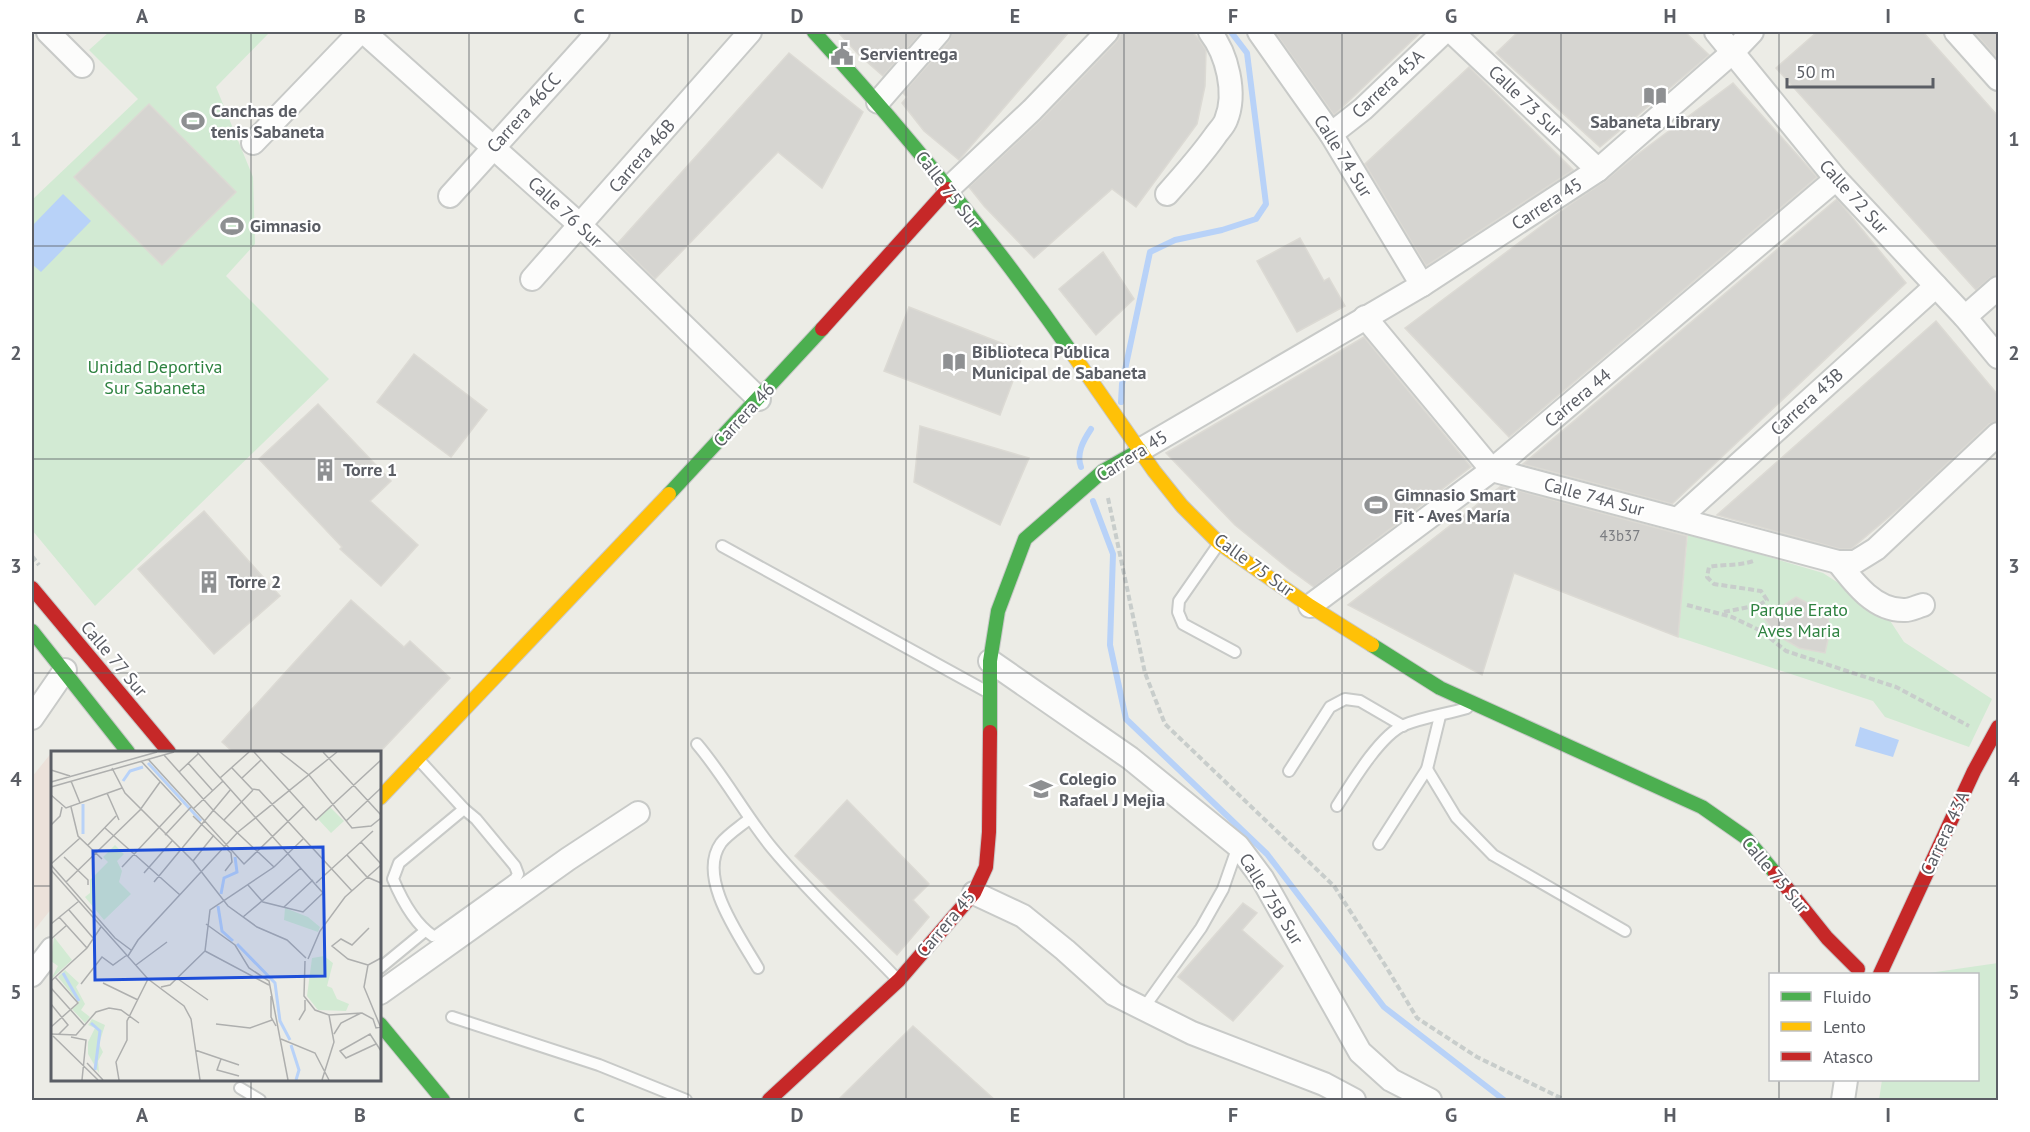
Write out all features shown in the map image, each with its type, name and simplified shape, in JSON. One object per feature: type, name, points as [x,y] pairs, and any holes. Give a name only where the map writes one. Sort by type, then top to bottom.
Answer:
[{"type":"street","points":[[48,32],[82,66]]},
{"type":"street","points":[[253,143],[362,32]]},
{"type":"street","name":"Calle 76 Sur","points":[[362,32],[580,225],[759,399]]},
{"type":"street","name":"Carrera 46CC","points":[[450,196],[598,32]]},
{"type":"street","name":"Carrera 46B","points":[[532,279],[750,32]]},
{"type":"street","name":"Calle 75 Sur","points":[[814,32],[878,102],[948,189],[1039,306],[1182,506],[1220,543],[1310,606],[1440,688],[1701,807],[1745,837],[1831,942],[1865,973]]},
{"type":"street","points":[[878,102],[939,32]]},
{"type":"street","name":"Carrera 46","points":[[381,797],[416,757],[759,399],[948,189],[1032,110],[1107,32]]},
{"type":"street","points":[[1167,194],[1202,155],[1226,120],[1231,88],[1227,66],[1210,32]]},
{"type":"street","name":"Calle 74 Sur","points":[[1259,32],[1331,134],[1422,285]]},
{"type":"street","name":"Carrera 45A","points":[[1331,134],[1363,109],[1444,32]]},
{"type":"street","name":"Calle 73 Sur","points":[[1452,32],[1598,170]]},
{"type":"street","name":"Calle 72 Sur","points":[[1716,32],[1836,179],[1965,317],[1998,357]]},
{"type":"street","name":"Carrera 45","points":[[769,1101],[899,980],[974,893],[987,867],[990,661],[998,611],[1025,539],[1103,471],[1422,285],[1598,170],[1752,32]]},
{"type":"street","points":[[1956,32],[1998,79]]},
{"type":"street","name":"Carrera 44","points":[[1310,606],[1492,470],[1836,179]]},
{"type":"street","name":"Carrera 43B","points":[[1678,519],[1936,286]]},
{"type":"street","points":[[1965,317],[1998,288]]},
{"type":"street","points":[[1365,317],[1492,470]]},
{"type":"street","points":[[1923,605],[1906,610],[1888,607],[1869,596],[1853,581],[1846,562],[1876,549],[1998,434]]},
{"type":"street","name":"Calle 74A Sur","points":[[1492,470],[1846,562]]},
{"type":"street","name":"Calle 77 Sur","points":[[32,588],[167,751]]},
{"type":"street","points":[[32,631],[65,670],[126,751]]},
{"type":"street","name":"Calle 75B Sur","points":[[990,661],[1131,758],[1238,846],[1262,878],[1360,1052],[1391,1080],[1430,1101]]},
{"type":"street","points":[[32,718],[65,670]]},
{"type":"street","name":"Carrera 43A","points":[[1865,973],[1887,946],[1995,732]]},
{"type":"street","points":[[381,992],[568,859],[638,813]]},
{"type":"street","points":[[974,893],[1023,916],[1114,994],[1192,1033],[1324,1084],[1354,1101]]},
{"type":"street","points":[[1831,942],[1860,950]]},
{"type":"street","name":"Calle 75 Sur","points":[[1831,942],[1843,973]]},
{"type":"street","points":[[32,975],[51,949]]},
{"type":"street","points":[[381,1025],[444,1101]]},
{"type":"street","points":[[1843,1101],[1846,1081]]},
{"type":"lane","points":[[1220,543],[1179,601],[1178,612],[1183,624],[1235,652]]},
{"type":"lane","points":[[722,546],[990,693]]},
{"type":"lane","points":[[1289,771],[1330,707],[1345,699],[1360,701],[1403,726]]},
{"type":"lane","points":[[1337,806],[1365,763],[1383,742],[1403,726],[1476,705]]},
{"type":"lane","points":[[1379,844],[1427,769],[1440,716]]},
{"type":"lane","points":[[697,744],[716,766],[749,819],[773,849],[899,980]]},
{"type":"lane","points":[[416,757],[476,819],[515,866],[518,874],[515,879],[433,936],[425,931],[399,893],[393,879],[399,863],[464,809]]},
{"type":"lane","points":[[1427,769],[1456,817],[1493,855],[1625,931]]},
{"type":"lane","points":[[749,819],[721,844],[714,861],[715,885],[727,913],[758,968]]},
{"type":"lane","points":[[1143,1009],[1201,928],[1223,889],[1238,846]]},
{"type":"lane","points":[[381,967],[425,931]]},
{"type":"lane","points":[[452,1017],[599,1065],[686,1101]]},
{"type":"lane","points":[[240,1088],[260,1101]]},
{"type":"path","points":[[1103,471],[1144,673],[1166,724],[1334,886],[1417,1018],[1477,1057],[1565,1101]]},
{"type":"path","points":[[1720,613],[1759,605],[1767,600],[1761,591],[1714,584],[1707,576],[1709,567],[1745,564],[1758,560],[1772,544]]},
{"type":"path","points":[[1687,605],[1732,617],[1761,631],[1786,651],[1896,687],[1995,732]]},
{"type":"shaded area","points":[[51,753],[51,909],[32,933],[32,777]]},
{"type":"green space","name":"Unidad Deportiva Sur Sabaneta","points":[[109,32],[270,32],[216,87],[253,177],[255,244],[226,276],[329,379],[95,606],[32,530],[32,200],[138,99],[89,50]]},
{"type":"green space","name":"Parque Erato Aves Maria","points":[[1688,533],[1823,573],[1885,613],[1904,642],[1992,699],[1969,747],[1885,717],[1873,701],[1678,637]]},
{"type":"green space","points":[[1998,963],[1998,1100],[1879,1100],[1882,1081],[1979,1081],[1979,973],[1929,973]]},
{"type":"water","points":[[63,194],[91,221],[41,272],[32,264],[32,226]]},
{"type":"water","points":[[1860,727],[1899,740],[1893,757],[1855,746]]},
{"type":"building","points":[[838,32],[922,32],[883,76]]},
{"type":"building","points":[[952,32],[1069,32],[959,160],[924,131],[902,103],[907,97],[903,93],[949,41]]},
{"type":"building","points":[[1122,32],[1192,32],[1199,39],[1206,50],[1205,86],[1197,124],[1136,207],[1112,189],[1034,258],[969,187],[1042,119],[1117,41]]},
{"type":"building","points":[[1275,32],[1421,32],[1334,115]]},
{"type":"building","points":[[1518,32],[1685,32],[1709,55],[1600,147],[1496,53]]},
{"type":"building","points":[[1817,32],[1923,32],[1998,116],[1998,275],[1990,278],[1976,290],[1776,68]]},
{"type":"building","points":[[1974,32],[1998,32],[1998,59]]},
{"type":"building","points":[[789,53],[863,112],[822,188],[778,152],[655,279],[618,243]]},
{"type":"building","points":[[1469,67],[1573,170],[1426,266],[1365,164]]},
{"type":"building","points":[[1733,83],[1817,177],[1509,437],[1405,328],[1605,181]]},
{"type":"building","points":[[149,104],[236,192],[162,265],[74,177]]},
{"type":"building","points":[[1837,199],[1906,283],[1672,504],[1523,464]]},
{"type":"building","points":[[1300,238],[1324,281],[1329,278],[1345,306],[1297,332],[1257,261]]},
{"type":"building","points":[[1103,252],[1134,299],[1096,335],[1059,289]]},
{"type":"building","name":"Biblioteca Pública Municipal de Sabaneta","points":[[909,307],[1024,352],[1000,415],[884,371]]},
{"type":"building","points":[[1936,321],[1998,395],[1998,421],[1989,424],[1903,505],[1851,549],[1840,549],[1717,515]]},
{"type":"building","points":[[1364,337],[1471,467],[1314,587],[1235,525],[1166,453]]},
{"type":"building","points":[[414,354],[487,410],[451,457],[377,402]]},
{"type":"building","name":"Torre 1","points":[[318,404],[391,481],[370,501],[418,545],[381,586],[340,549],[342,547],[259,459]]},
{"type":"building","points":[[920,426],[1029,458],[1000,525],[914,482]]},
{"type":"building","points":[[1501,486],[1687,536],[1678,637],[1514,573],[1482,675],[1348,605]]},
{"type":"building","name":"Torre 2","points":[[204,511],[280,596],[214,654],[138,569]]},
{"type":"building","points":[[1796,597],[1828,614],[1829,635],[1825,653],[1799,648],[1777,635],[1764,618]]},
{"type":"building","points":[[351,600],[404,647],[410,641],[450,678],[381,751],[232,751],[222,742]]},
{"type":"building","points":[[847,800],[929,884],[913,900],[929,917],[897,955],[795,856]]},
{"type":"building","points":[[1243,903],[1257,913],[1242,930],[1283,966],[1233,1021],[1178,977]]},
{"type":"building","points":[[913,1026],[996,1101],[837,1101]]},
{"type":"waterway","points":[[1121,402],[1122,384],[1150,252],[1175,240],[1222,230],[1256,219],[1266,204],[1247,53],[1231,32]]},
{"type":"waterway","points":[[1081,467],[1080,452],[1091,429]]},
{"type":"waterway","points":[[1093,501],[1113,554],[1110,645],[1126,719],[1267,854],[1384,1007],[1504,1100]]},
{"type":"traffic: fast","points":[[814,32],[883,110],[982,230],[1074,356]]},
{"type":"traffic: fast","points":[[669,494],[822,329]]},
{"type":"traffic: fast","points":[[990,732],[990,661],[998,611],[1025,539],[1103,471],[1140,450]]},
{"type":"traffic: fast","points":[[32,631],[127,751]]},
{"type":"traffic: fast","points":[[1372,645],[1440,688],[1702,807],[1745,837],[1775,873]]},
{"type":"traffic: fast","points":[[381,1025],[443,1100]]},
{"type":"traffic: slow","points":[[1074,356],[1154,471],[1182,506],[1219,543],[1310,606],[1372,645]]},
{"type":"traffic: slow","points":[[381,797],[669,494]]},
{"type":"traffic: jam","points":[[822,329],[948,189]]},
{"type":"traffic: jam","points":[[32,588],[168,751]]},
{"type":"traffic: jam","points":[[1880,973],[1974,771],[1998,727]]},
{"type":"traffic: jam","points":[[769,1100],[899,980],[974,893],[986,867],[989,832],[990,732]]},
{"type":"traffic: jam","points":[[1775,873],[1827,938],[1858,969]]},
{"type":"place","name":"Servientrega","points":[[842,54]]},
{"type":"place","name":"Sabaneta Library","points":[[1655,96]]},
{"type":"place","name":"Canchas de tenis Sabaneta","points":[[193,121]]},
{"type":"place","name":"Gimnasio","points":[[232,226]]},
{"type":"place","name":"Biblioteca Pública Municipal de Sabaneta","points":[[954,362]]},
{"type":"place","name":"Torre 1","points":[[325,470]]},
{"type":"place","name":"Gimnasio Smart Fit - Aves María","points":[[1376,505]]},
{"type":"place","name":"Torre 2","points":[[209,582]]},
{"type":"place","name":"Colegio Rafael J Mejia","points":[[1041,789]]}]
